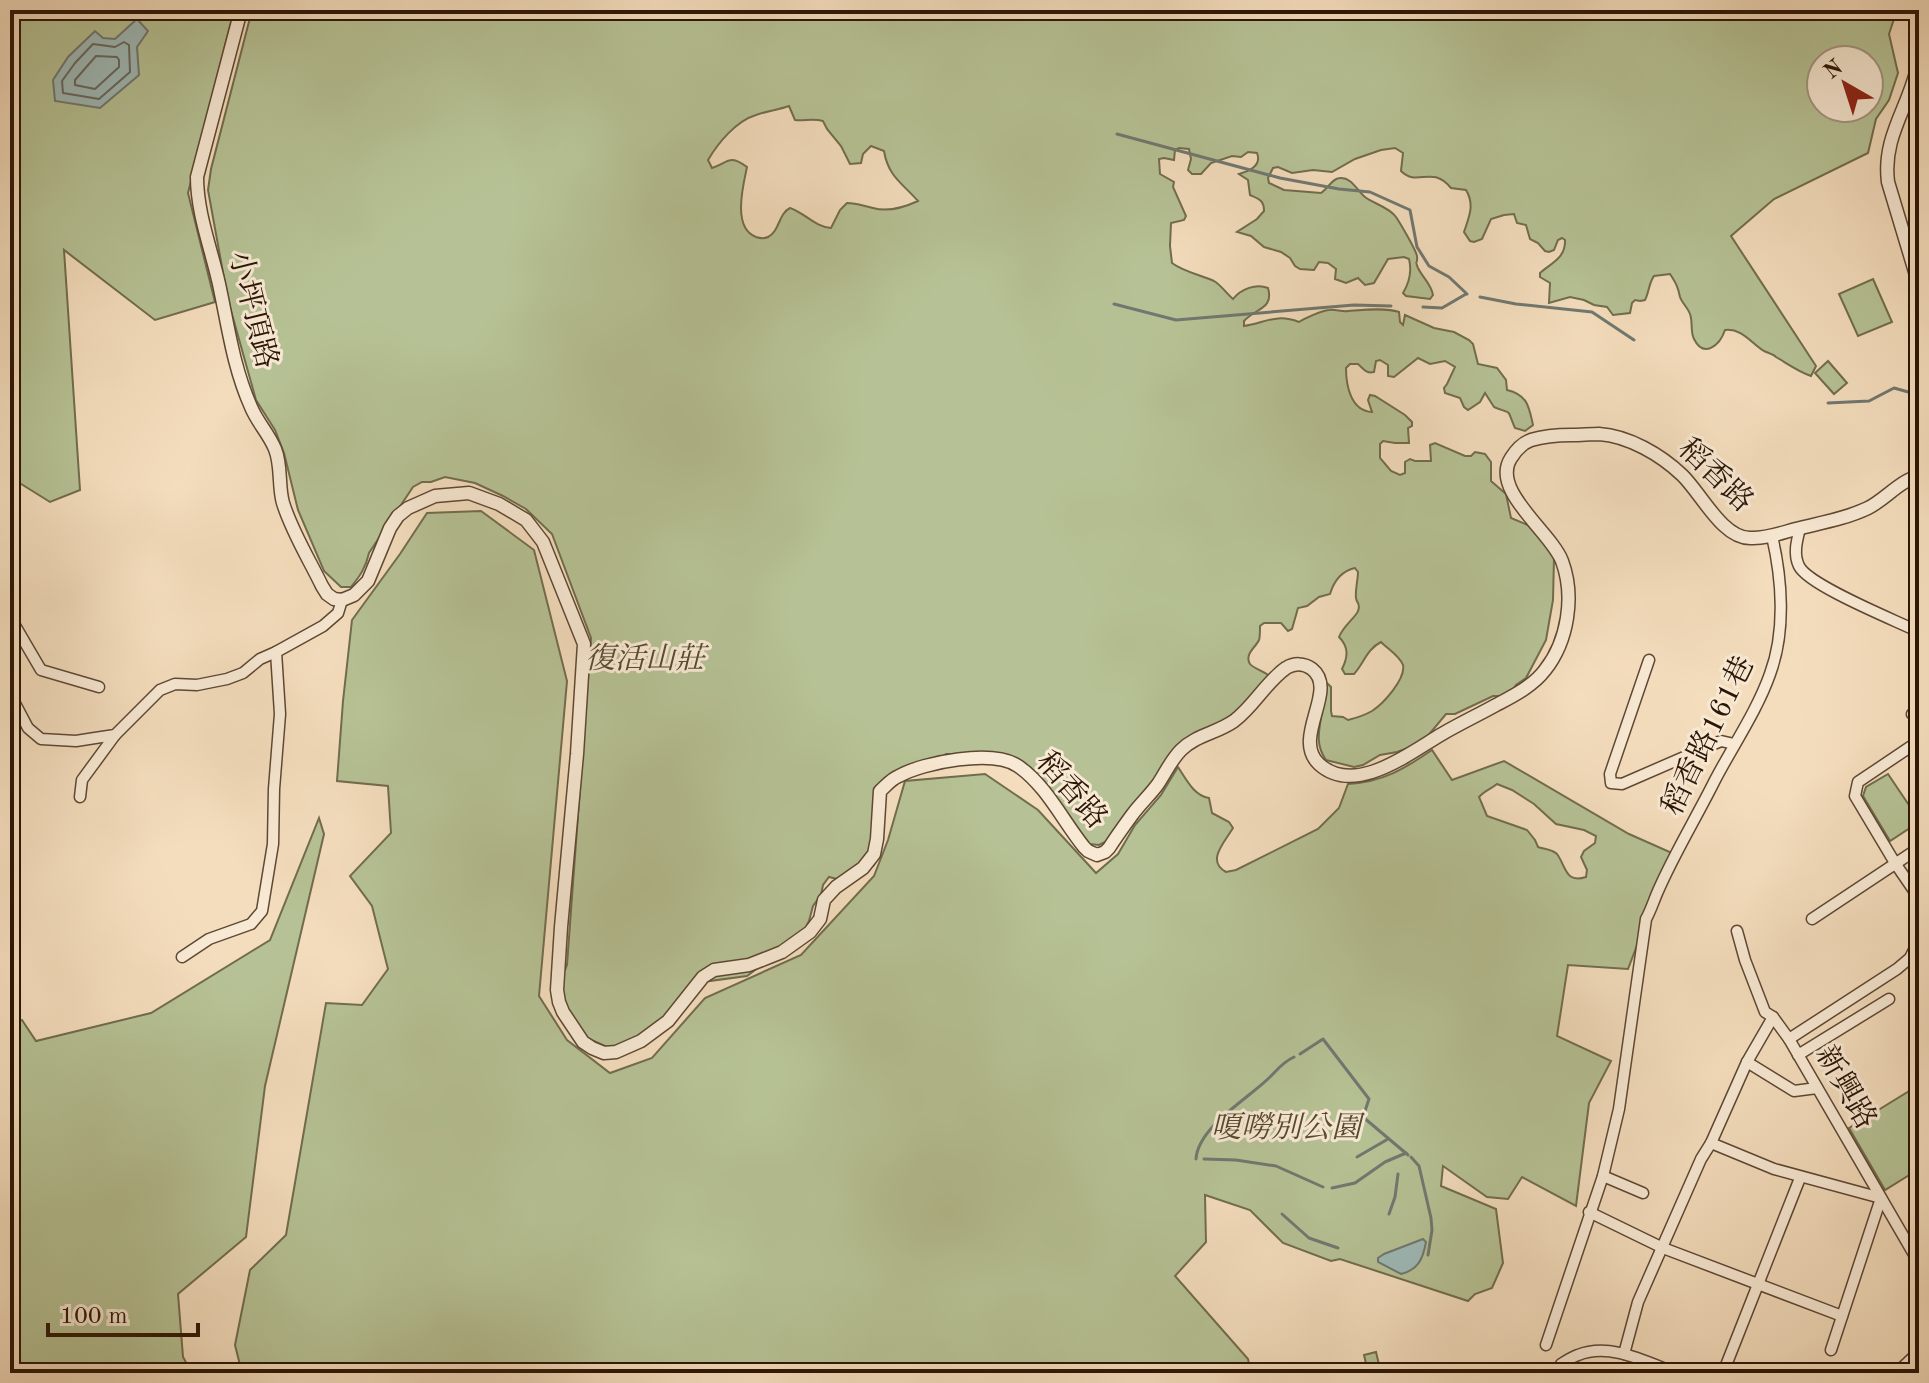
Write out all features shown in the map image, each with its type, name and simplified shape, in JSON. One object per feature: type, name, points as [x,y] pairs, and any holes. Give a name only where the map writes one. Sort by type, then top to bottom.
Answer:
[{"type":"street","name":"小坪頂路","points":[[241,10],[197,177],[197,195],[219,283],[229,342],[251,409],[278,458],[280,490],[288,516],[327,594],[342,600]]},
{"type":"street","points":[[1919,60],[1911,92],[1892,134],[1886,167],[1919,285]]},
{"type":"street","name":"稻香路","points":[[342,600],[354,595],[368,581],[398,516],[435,496],[469,493],[499,504],[526,520],[543,542],[584,644],[557,990],[563,1012],[583,1042],[604,1053],[616,1052],[641,1041],[668,1021],[703,977],[714,970],[749,965],[767,958],[782,952],[810,932],[820,919],[824,900],[836,887],[863,868],[874,854],[880,791],[898,776],[935,763],[970,759],[995,759],[1015,764],[1040,787],[1084,847],[1097,855],[1109,848],[1178,753],[1196,738],[1238,718],[1279,674],[1293,665],[1311,668],[1320,679],[1320,693],[1311,730],[1311,750],[1321,765],[1336,773],[1357,774],[1386,767],[1516,694],[1544,672],[1555,654],[1563,639],[1570,601],[1562,561],[1552,542],[1507,482],[1508,463],[1529,441],[1553,436],[1601,434],[1641,447],[1684,476],[1729,531],[1747,539],[1772,536],[1870,507],[1909,479],[1919,476]]},
{"type":"street","points":[[1800,528],[1796,555],[1799,568],[1812,579],[1919,634]]},
{"type":"street","name":"稻香路161巷","points":[[1546,1345],[1603,1176],[1619,1109],[1646,919],[1771,673],[1781,611],[1780,570],[1772,536]]},
{"type":"street","points":[[80,797],[82,780],[115,735],[160,690],[175,684],[197,685],[243,673],[260,659],[323,626],[338,613],[342,600]]},
{"type":"street","points":[[10,617],[41,670],[99,687]]},
{"type":"street","points":[[182,957],[209,939],[251,924],[262,911],[273,844],[280,714],[276,652]]},
{"type":"street","points":[[1649,660],[1610,774],[1611,783],[1622,784],[1721,741],[1734,744]]},
{"type":"street","points":[[10,694],[28,728],[41,739],[76,741],[115,735]]},
{"type":"street","points":[[1919,741],[1858,782],[1855,796],[1919,898]]},
{"type":"street","points":[[1812,919],[1919,848]]},
{"type":"street","points":[[1737,931],[1765,1012],[1773,1017],[1789,1039]]},
{"type":"street","name":"新興路","points":[[1919,940],[1910,958],[1897,969],[1789,1039],[1919,1263]]},
{"type":"street","points":[[1798,1055],[1889,999]]},
{"type":"street","points":[[1624,1354],[1638,1302],[1701,1159],[1747,1062],[1773,1017]]},
{"type":"street","points":[[1747,1062],[1794,1091],[1817,1088]]},
{"type":"street","points":[[1711,1143],[1800,1178],[1881,1198],[1831,1350]]},
{"type":"street","points":[[1603,1176],[1643,1193]]},
{"type":"street","points":[[1723,1373],[1800,1178]]},
{"type":"street","points":[[1590,1212],[1663,1248],[1842,1316]]},
{"type":"street","points":[[1561,1364],[1578,1355],[1596,1351],[1624,1354],[1676,1373]]},
{"type":"street","points":[[1898,1373],[1919,1353]]},
{"type":"green space","points":[[10,10],[234,10],[188,193],[215,302],[155,320],[64,250],[80,490],[50,502],[10,477]]},
{"type":"green space","name":"復活山莊","points":[[252,10],[1897,10],[1889,34],[1898,73],[1885,106],[1885,44],[1805,44],[1805,124],[1875,124],[1868,153],[1774,199],[1731,236],[1816,366],[1811,376],[1764,351],[1736,331],[1725,330],[1716,345],[1702,348],[1694,339],[1690,314],[1670,274],[1654,276],[1645,300],[1635,300],[1630,313],[1613,315],[1607,307],[1570,297],[1549,303],[1550,283],[1540,277],[1540,273],[1560,256],[1565,240],[1558,240],[1554,250],[1545,251],[1530,239],[1526,225],[1517,223],[1514,214],[1491,219],[1482,239],[1470,241],[1464,232],[1471,206],[1466,190],[1451,188],[1437,178],[1407,176],[1401,171],[1403,153],[1395,148],[1355,159],[1332,172],[1313,170],[1292,173],[1273,168],[1269,183],[1284,190],[1321,193],[1337,178],[1351,182],[1365,197],[1396,217],[1416,253],[1416,264],[1432,291],[1430,299],[1403,293],[1410,268],[1409,259],[1404,257],[1388,259],[1374,283],[1365,285],[1358,278],[1346,283],[1335,279],[1336,269],[1328,263],[1319,262],[1314,270],[1300,269],[1281,252],[1264,247],[1251,236],[1237,232],[1264,211],[1262,202],[1250,195],[1248,180],[1239,174],[1256,165],[1257,153],[1248,152],[1241,157],[1232,156],[1211,163],[1201,174],[1192,174],[1188,170],[1191,159],[1189,149],[1175,150],[1174,160],[1159,159],[1160,174],[1174,182],[1173,187],[1186,216],[1184,220],[1171,223],[1172,263],[1214,281],[1233,299],[1249,288],[1268,288],[1266,304],[1244,321],[1244,326],[1277,319],[1299,322],[1329,310],[1393,310],[1399,312],[1403,325],[1405,315],[1469,340],[1478,364],[1497,368],[1506,380],[1507,390],[1519,395],[1526,403],[1533,425],[1525,431],[1515,428],[1509,413],[1494,407],[1485,393],[1480,402],[1468,410],[1460,398],[1445,393],[1444,388],[1455,367],[1445,361],[1430,364],[1418,358],[1394,377],[1388,376],[1388,365],[1380,360],[1376,361],[1374,372],[1367,372],[1358,364],[1350,364],[1346,368],[1351,396],[1359,407],[1372,412],[1368,400],[1370,395],[1375,396],[1412,422],[1408,428],[1409,443],[1383,441],[1380,444],[1380,458],[1391,471],[1400,475],[1405,473],[1405,462],[1410,459],[1431,461],[1430,445],[1435,443],[1465,456],[1475,452],[1485,454],[1491,462],[1491,481],[1506,494],[1511,518],[1535,528],[1542,536],[1554,558],[1553,600],[1546,640],[1526,678],[1506,696],[1493,696],[1455,714],[1446,714],[1422,743],[1380,755],[1354,767],[1326,760],[1319,742],[1322,684],[1327,683],[1331,687],[1332,716],[1348,720],[1377,708],[1393,691],[1403,671],[1399,659],[1381,642],[1369,652],[1354,674],[1345,674],[1342,669],[1346,652],[1339,637],[1359,607],[1356,600],[1358,572],[1355,568],[1350,569],[1339,577],[1330,594],[1298,608],[1292,629],[1288,631],[1281,623],[1264,623],[1260,626],[1259,640],[1249,654],[1249,660],[1251,665],[1268,675],[1263,683],[1230,716],[1201,730],[1107,841],[1099,845],[1089,844],[1028,771],[987,754],[946,754],[885,778],[872,867],[848,882],[829,877],[802,935],[747,976],[703,982],[637,1042],[609,1048],[585,1037],[557,988],[567,965],[591,638],[552,534],[526,509],[503,496],[475,483],[445,477],[413,487],[369,553],[351,587],[341,587],[324,571],[298,510],[275,430],[256,400],[228,300],[208,190]],"holes":[[[789,106],[795,120],[823,121],[850,164],[861,163],[863,154],[871,146],[884,151],[892,173],[918,201],[884,209],[847,203],[831,228],[790,208],[768,237],[757,237],[749,232],[744,225],[741,206],[747,167],[732,160],[712,168],[708,160],[722,140],[749,118]]]},
{"type":"green space","points":[[1873,279],[1892,322],[1858,336],[1839,294]]},
{"type":"green space","points":[[1828,361],[1847,383],[1834,394],[1815,373]]},
{"type":"green space","name":"嗄嘮別公園","points":[[481,511],[534,550],[567,681],[539,996],[567,1040],[610,1073],[652,1058],[705,998],[801,955],[874,876],[905,781],[985,774],[1038,810],[1096,873],[1118,854],[1135,825],[1161,795],[1178,767],[1195,790],[1209,798],[1212,813],[1229,822],[1233,828],[1217,857],[1220,868],[1226,872],[1236,870],[1318,829],[1339,808],[1348,784],[1372,781],[1393,773],[1432,750],[1452,780],[1504,761],[1629,834],[1672,853],[1628,969],[1568,965],[1557,1036],[1611,1061],[1589,1103],[1576,1206],[1522,1177],[1508,1199],[1487,1197],[1443,1166],[1441,1186],[1496,1209],[1503,1263],[1492,1288],[1475,1294],[1468,1301],[1340,1259],[1331,1261],[1283,1243],[1250,1210],[1205,1195],[1206,1242],[1175,1276],[1248,1359],[1251,1373],[242,1373],[235,1345],[250,1270],[286,1235],[326,1003],[362,1005],[388,969],[372,906],[350,876],[391,833],[388,786],[337,781],[343,701],[352,620],[427,513]],"holes":[[[1497,784],[1512,790],[1556,824],[1596,836],[1595,843],[1581,857],[1587,870],[1586,877],[1579,879],[1570,876],[1557,854],[1538,847],[1527,830],[1487,816],[1479,797]]]},
{"type":"green space","points":[[1888,774],[1919,820],[1890,841],[1863,796],[1866,787]]},
{"type":"green space","points":[[319,818],[324,834],[265,1086],[246,1237],[178,1294],[183,1357],[192,1373],[10,1373],[10,1022],[22,1020],[36,1041],[151,1013],[270,940]]},
{"type":"green space","points":[[1919,1085],[1919,1169],[1885,1190],[1849,1128]]},
{"type":"green space","points":[[1376,1352],[1381,1373],[1331,1373],[1349,1368],[1368,1372],[1364,1355]]},
{"type":"water","points":[[137,19],[148,31],[137,47],[139,75],[100,108],[55,101],[53,80],[68,57],[95,31],[103,38],[115,39]]},
{"type":"water","points":[[1423,1239],[1426,1242],[1421,1259],[1416,1267],[1407,1272],[1401,1274],[1378,1262],[1384,1254]]},
{"type":"waterway","points":[[1117,134],[1280,178],[1370,192],[1410,210],[1417,247],[1429,266],[1449,277],[1467,294]]},
{"type":"waterway","points":[[1423,307],[1442,308],[1466,294]]},
{"type":"waterway","points":[[1480,297],[1592,312],[1634,340]]},
{"type":"waterway","points":[[1114,304],[1176,320],[1354,305],[1391,306]]},
{"type":"waterway","points":[[1828,403],[1869,401],[1894,388],[1919,395]]},
{"type":"waterway","points":[[1300,1054],[1323,1039],[1369,1099],[1363,1117],[1408,1155]]},
{"type":"waterway","points":[[1196,1159],[1205,1136],[1215,1125],[1294,1057]]},
{"type":"waterway","points":[[1346,1118],[1362,1117]]},
{"type":"waterway","points":[[1357,1157],[1388,1139]]},
{"type":"waterway","points":[[1332,1188],[1355,1183],[1385,1162],[1406,1153]]},
{"type":"waterway","points":[[1411,1157],[1419,1166],[1431,1218],[1428,1255]]},
{"type":"waterway","points":[[1204,1159],[1276,1166],[1323,1187]]},
{"type":"waterway","points":[[1389,1214],[1398,1174]]},
{"type":"waterway","points":[[1282,1214],[1309,1238],[1338,1248]]}]
